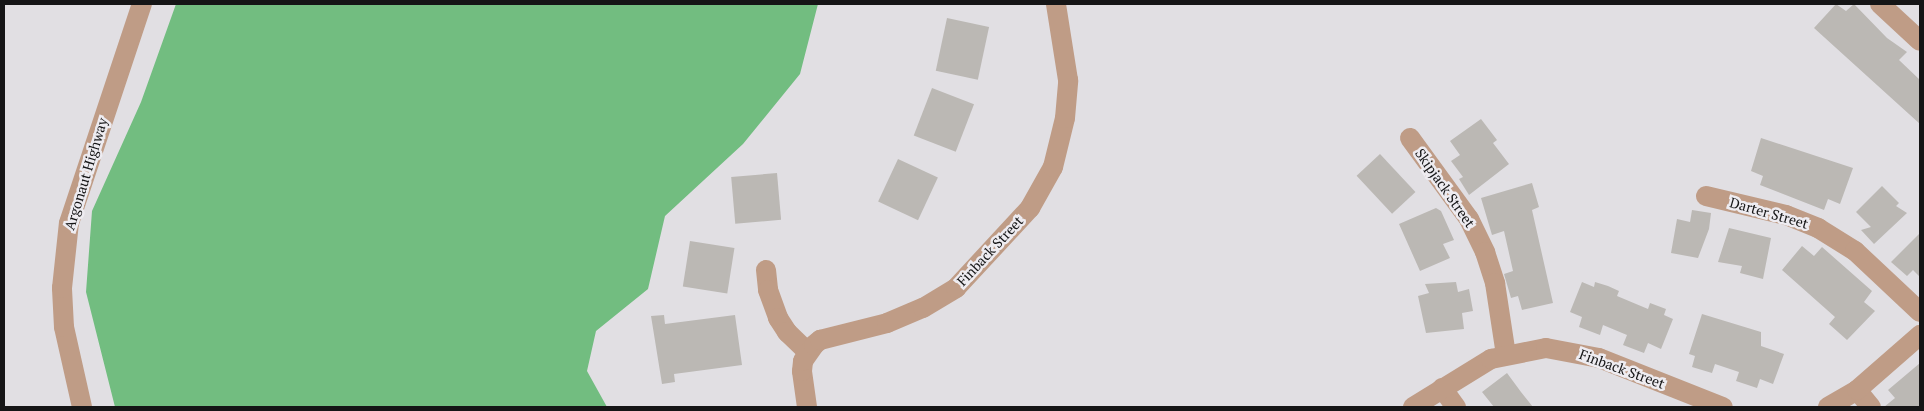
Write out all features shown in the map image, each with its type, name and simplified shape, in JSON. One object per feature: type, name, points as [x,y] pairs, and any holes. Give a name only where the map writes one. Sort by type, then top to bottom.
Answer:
[{"type":"street","name":"Argonaut Highway","points":[[82,407],[64,327],[62,288],[69,223],[142,4]]},
{"type":"street","name":"Finback Street","points":[[808,352],[820,340],[887,323],[924,308],[956,288],[1030,208],[1053,167],[1065,118],[1068,80],[1056,4]]},
{"type":"street","points":[[1880,4],[1920,41]]},
{"type":"street","name":"Skipjack Street","points":[[1410,138],[1469,219],[1485,252],[1495,283],[1506,355]]},
{"type":"street","name":"Darter Street","points":[[1706,196],[1786,215],[1818,228],[1856,251],[1920,312]]},
{"type":"street","points":[[766,270],[768,290],[778,318],[788,332],[808,352],[802,371],[807,407]]},
{"type":"street","points":[[1828,407],[1857,390],[1920,335]]},
{"type":"street","name":"Finback Street","points":[[1413,407],[1491,359],[1546,348],[1576,352],[1723,407]]},
{"type":"street","points":[[1442,388],[1456,407]]},
{"type":"street","points":[[1857,390],[1871,407]]},
{"type":"green space","points":[[176,4],[818,4],[800,74],[743,144],[665,216],[648,289],[596,331],[587,371],[607,407],[115,407],[86,292],[92,211],[141,102]]},
{"type":"building","points":[[1836,4],[1846,11],[1854,4],[1887,38],[1907,52],[1899,60],[1920,80],[1920,124],[1814,28]]},
{"type":"building","points":[[947,18],[989,27],[978,80],[936,71]]},
{"type":"building","points":[[932,88],[974,104],[956,152],[914,136]]},
{"type":"building","points":[[1481,119],[1497,140],[1493,143],[1509,164],[1469,195],[1459,179],[1463,177],[1451,161],[1460,155],[1450,141]]},
{"type":"building","points":[[1761,138],[1853,168],[1840,204],[1828,199],[1824,210],[1760,185],[1763,176],[1751,171]]},
{"type":"building","points":[[1380,154],[1415,192],[1392,214],[1357,176]]},
{"type":"building","points":[[898,159],[938,178],[918,220],[878,202]]},
{"type":"building","points":[[777,173],[781,220],[735,224],[731,177]]},
{"type":"building","points":[[1532,183],[1539,207],[1532,210],[1553,303],[1522,310],[1518,296],[1511,298],[1504,274],[1513,271],[1504,231],[1492,235],[1481,198]]},
{"type":"building","points":[[1882,186],[1899,203],[1896,206],[1907,213],[1874,244],[1861,230],[1871,227],[1856,212]]},
{"type":"building","points":[[1436,208],[1441,211],[1454,240],[1443,244],[1450,258],[1420,271],[1399,224]]},
{"type":"building","points":[[1692,210],[1711,213],[1709,229],[1698,258],[1671,253],[1677,219],[1690,222]]},
{"type":"building","points":[[1729,228],[1771,238],[1763,279],[1740,273],[1742,266],[1718,262]]},
{"type":"building","points":[[1920,233],[1920,277],[1913,270],[1907,276],[1891,262]]},
{"type":"building","points":[[690,241],[734,248],[727,293],[683,286]]},
{"type":"building","points":[[1802,246],[1814,256],[1822,247],[1872,291],[1864,302],[1875,311],[1847,340],[1829,324],[1835,317],[1782,270]]},
{"type":"building","points":[[1456,282],[1458,292],[1469,289],[1473,311],[1462,313],[1464,329],[1426,333],[1418,296],[1429,293],[1425,284]]},
{"type":"building","points":[[1582,282],[1594,287],[1595,282],[1608,286],[1619,291],[1617,296],[1648,309],[1650,303],[1666,309],[1664,315],[1673,319],[1661,349],[1648,343],[1644,353],[1623,345],[1627,335],[1603,325],[1600,335],[1579,327],[1582,317],[1570,312]]},
{"type":"building","points":[[1702,314],[1761,332],[1761,346],[1784,354],[1773,384],[1760,379],[1757,388],[1736,381],[1739,372],[1715,364],[1712,373],[1692,367],[1695,356],[1689,354]]},
{"type":"building","points":[[664,315],[665,324],[735,315],[742,365],[674,374],[675,382],[662,384],[651,316]]},
{"type":"building","points":[[1920,363],[1920,407],[1884,407],[1895,398],[1888,390]]},
{"type":"building","points":[[1507,373],[1533,407],[1494,407],[1482,392]]}]
